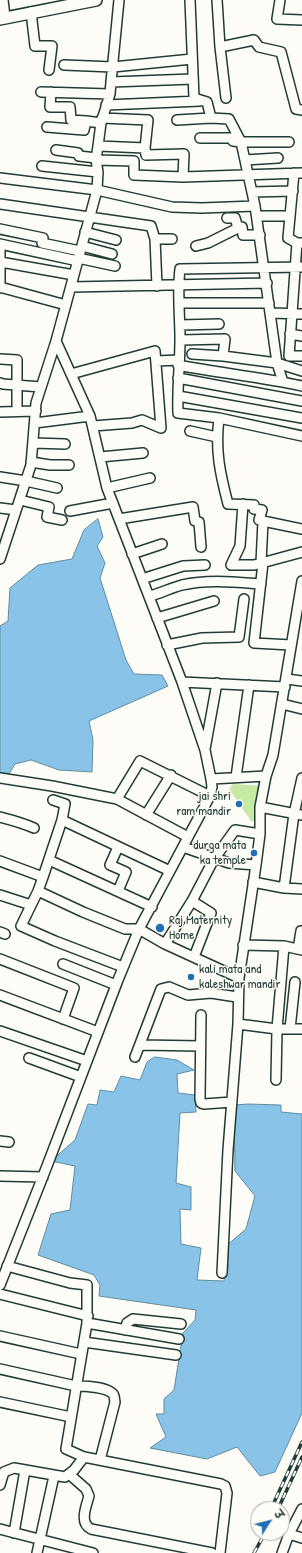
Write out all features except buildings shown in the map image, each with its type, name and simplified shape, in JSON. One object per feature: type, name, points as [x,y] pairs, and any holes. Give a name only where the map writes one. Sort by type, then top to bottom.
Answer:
[{"type":"main road","points":[[2,18],[68,3],[96,0]]},
{"type":"street","points":[[2,0],[2,18]]},
{"type":"street","points":[[0,559],[31,462],[36,403],[56,341],[97,190],[98,172],[96,159],[102,120],[110,94],[119,0]]},
{"type":"street","points":[[190,0],[194,98],[207,102],[211,118]]},
{"type":"street","points":[[218,0],[220,47],[226,98]]},
{"type":"street","points":[[280,0],[277,19],[302,20]]},
{"type":"street","points":[[31,12],[35,46],[52,46],[49,70]]},
{"type":"street","points":[[220,47],[254,40],[259,47],[281,52],[296,109],[302,110]]},
{"type":"street","points":[[64,65],[113,68],[192,59]]},
{"type":"street","points":[[111,82],[193,79]]},
{"type":"street","points":[[40,92],[110,94]]},
{"type":"street","points":[[51,92],[50,107],[70,107],[72,120],[148,120],[146,155],[184,154],[183,177]]},
{"type":"street","points":[[106,105],[204,101]]},
{"type":"street","points":[[177,120],[211,118],[229,119],[240,142],[257,216],[277,363],[283,382]]},
{"type":"street","points":[[47,127],[84,130],[86,121]]},
{"type":"street","points":[[200,138],[233,138],[233,141],[240,142],[288,142]]},
{"type":"street","points":[[98,146],[146,148]]},
{"type":"street","points":[[56,150],[78,153],[79,156],[96,159],[134,161],[134,175],[183,177],[298,173],[293,191],[288,238],[299,243],[298,290],[292,313],[289,356],[302,356]]},
{"type":"street","points":[[244,160],[278,158]]},
{"type":"street","points":[[42,166],[98,172]]},
{"type":"street","points":[[0,178],[97,190],[172,207],[202,208],[255,206]]},
{"type":"street","points":[[252,192],[293,191]]},
{"type":"street","points":[[0,204],[151,226],[155,239],[157,286]]},
{"type":"street","points":[[257,216],[290,216]]},
{"type":"street","points":[[227,218],[235,218],[238,228]]},
{"type":"street","points":[[196,246],[208,243],[242,227],[243,235],[260,235]]},
{"type":"street","points":[[0,229],[42,238],[42,243],[115,266]]},
{"type":"street","points":[[86,232],[116,240]]},
{"type":"street","points":[[155,239],[172,240]]},
{"type":"street","points":[[66,305],[0,288],[0,244],[80,254],[112,254]]},
{"type":"street","points":[[0,262],[74,275]]},
{"type":"street","points":[[298,267],[180,269],[178,286],[180,325],[178,413],[219,418],[302,436]]},
{"type":"street","points":[[71,287],[267,283]]},
{"type":"street","points":[[179,303],[269,303]]},
{"type":"street","points":[[271,313],[302,314]]},
{"type":"street","points":[[180,325],[219,324]]},
{"type":"street","points":[[290,334],[302,336]]},
{"type":"street","points":[[180,340],[225,339],[223,356]]},
{"type":"street","points":[[0,1284],[139,929],[210,796],[212,787],[205,750],[182,682],[107,488],[90,416],[56,341]]},
{"type":"street","points":[[71,374],[155,351],[161,428],[142,420],[132,423],[92,426]]},
{"type":"street","points":[[192,354],[223,356],[277,363],[302,371]]},
{"type":"street","points":[[0,359],[17,360],[17,406]]},
{"type":"street","points":[[156,361],[178,363],[302,386]]},
{"type":"street","points":[[178,378],[302,401]]},
{"type":"street","points":[[0,383],[42,387]]},
{"type":"street","points":[[178,396],[302,418]]},
{"type":"street","points":[[0,412],[36,411]]},
{"type":"street","points":[[35,423],[90,416]]},
{"type":"street","points":[[219,418],[217,437],[218,463],[228,504],[254,505],[254,509],[262,510],[259,520],[302,529]]},
{"type":"street","points":[[190,431],[217,437]]},
{"type":"street","points":[[33,444],[65,444]]},
{"type":"street","points":[[100,457],[143,453]]},
{"type":"street","points":[[31,462],[50,465],[69,465]]},
{"type":"street","points":[[0,477],[58,488]]},
{"type":"street","points":[[107,488],[150,478]]},
{"type":"street","points":[[20,500],[49,507],[47,517],[62,520]]},
{"type":"street","points":[[70,510],[113,503]]},
{"type":"street","points":[[243,504],[240,546],[231,564],[254,565],[302,552]]},
{"type":"street","points":[[119,519],[193,507],[195,521],[199,522],[201,547]]},
{"type":"street","points":[[0,508],[16,510]]},
{"type":"street","points":[[254,643],[261,584],[263,521]]},
{"type":"street","points":[[132,554],[162,544]]},
{"type":"street","points":[[142,579],[183,566],[205,565]]},
{"type":"street","points":[[222,1273],[228,1150],[238,1024],[237,997],[239,978],[260,834],[260,807],[266,776],[273,755],[291,646],[300,602],[302,581]]},
{"type":"street","points":[[150,596],[183,585],[203,582],[261,584]]},
{"type":"street","points":[[239,637],[244,599]]},
{"type":"street","points":[[157,618],[214,600]]},
{"type":"street","points":[[167,645],[202,638],[239,637],[254,643],[291,646]]},
{"type":"street","points":[[182,682],[249,685],[302,681]]},
{"type":"street","points":[[205,750],[217,683]]},
{"type":"street","points":[[236,777],[249,685]]},
{"type":"street","points":[[282,704],[302,709]]},
{"type":"street","points":[[117,799],[140,761],[171,775],[210,796]]},
{"type":"street","points":[[146,815],[171,775]]},
{"type":"street","points":[[211,779],[266,776]]},
{"type":"street","points":[[0,778],[52,786],[117,799],[188,837]]},
{"type":"street","points":[[284,888],[298,814],[302,778]]},
{"type":"street","points":[[53,800],[65,804],[62,820],[38,891],[21,926],[123,967]]},
{"type":"street","points":[[260,807],[298,814]]},
{"type":"street","points":[[0,817],[18,823],[24,823],[34,828]]},
{"type":"street","points":[[62,820],[170,871]]},
{"type":"street","points":[[165,944],[192,901],[214,859],[235,830],[260,834]]},
{"type":"street","points":[[118,847],[110,865],[126,872],[118,891]]},
{"type":"street","points":[[183,847],[229,863],[256,865]]},
{"type":"street","points":[[49,860],[152,907]]},
{"type":"street","points":[[0,861],[43,878]]},
{"type":"street","points":[[253,882],[284,888],[302,889]]},
{"type":"street","points":[[38,891],[83,912],[125,929],[139,929],[165,944],[194,956],[239,978]]},
{"type":"street","points":[[0,894],[31,905]]},
{"type":"street","points":[[192,901],[211,912],[194,956]]},
{"type":"street","points":[[243,945],[284,946],[300,949],[300,931],[302,931]]},
{"type":"street","points":[[276,1080],[277,1028],[284,946]]},
{"type":"street","points":[[0,959],[74,988],[63,1019]]},
{"type":"street","points":[[63,964],[116,985]]},
{"type":"street","points":[[290,1029],[295,982]]},
{"type":"street","points":[[135,1057],[158,994],[164,987],[169,987],[188,995],[211,993],[237,997]]},
{"type":"street","points":[[0,995],[98,1032]]},
{"type":"street","points":[[201,1015],[201,1103],[211,1105],[232,1102]]},
{"type":"street","points":[[238,1024],[302,1029]]},
{"type":"street","points":[[0,1031],[87,1061]]},
{"type":"street","points":[[140,1045],[200,1046]]},
{"type":"street","points":[[29,1058],[81,1077]]},
{"type":"street","points":[[0,1176],[43,1177]]},
{"type":"street","points":[[7,1266],[70,1283],[87,1285],[87,1320],[66,1449],[84,1457],[225,1486],[227,1493],[220,1553]]},
{"type":"street","points":[[0,1294],[125,1330],[179,1338]]},
{"type":"street","points":[[125,1330],[127,1323],[133,1319],[181,1324]]},
{"type":"street","points":[[0,1336],[81,1354]]},
{"type":"street","points":[[84,1342],[176,1356]]},
{"type":"street","points":[[0,1369],[76,1386],[87,1386],[111,1392],[114,1395],[115,1402],[100,1460]]},
{"type":"street","points":[[0,1402],[71,1417]]},
{"type":"street","points":[[0,1485],[4,1472],[14,1468],[64,1477],[74,1470],[84,1457]]},
{"type":"street","points":[[14,1533],[25,1470]]},
{"type":"street","points":[[69,1474],[88,1492],[84,1524],[91,1530],[212,1553]]},
{"type":"street","points":[[37,1553],[54,1476]]},
{"type":"street","points":[[290,1532],[302,1509]]},
{"type":"street","points":[[0,1529],[93,1553]]},
{"type":"street","points":[[290,1534],[302,1538]]},
{"type":"street","points":[[282,1553],[286,1541]]},
{"type":"green space","points":[[233,784],[266,786],[255,821],[251,821],[229,789]]},
{"type":"water","points":[[98,519],[103,537],[97,546],[105,563],[100,578],[126,660],[134,674],[162,675],[168,686],[89,721],[93,740],[92,772],[59,770],[31,760],[15,764],[9,774],[0,774],[0,626],[8,621],[10,588],[38,565],[72,559],[84,530]]},
{"type":"water","points":[[155,1057],[177,1060],[194,1070],[177,1074],[178,1093],[195,1095],[196,1112],[180,1113],[176,1183],[191,1187],[191,1210],[180,1209],[181,1244],[201,1248],[197,1280],[224,1281],[226,1246],[246,1229],[255,1196],[235,1171],[234,1105],[281,1105],[281,1112],[302,1114],[302,1413],[275,1472],[260,1476],[237,1447],[207,1459],[150,1448],[166,1437],[156,1414],[164,1414],[164,1399],[174,1390],[183,1333],[195,1320],[196,1310],[99,1296],[100,1285],[94,1275],[38,1255],[51,1214],[70,1210],[75,1166],[51,1161],[75,1140],[88,1104],[97,1105],[100,1090],[114,1092],[121,1076],[140,1080],[147,1062]]},
{"type":"railway","points":[[275,1501],[302,1442]]},
{"type":"railway","points":[[282,1501],[302,1457]]},
{"type":"railway","points":[[254,1553],[261,1541]]},
{"type":"place","name":"jai shri ram mandir","points":[[239,804]]},
{"type":"place","name":"durga mata ka temple","points":[[254,853]]},
{"type":"place","name":"Raj Maternity Home","points":[[160,928]]},
{"type":"place","name":"kali mata and kaleshwar mandir","points":[[191,977]]}]
